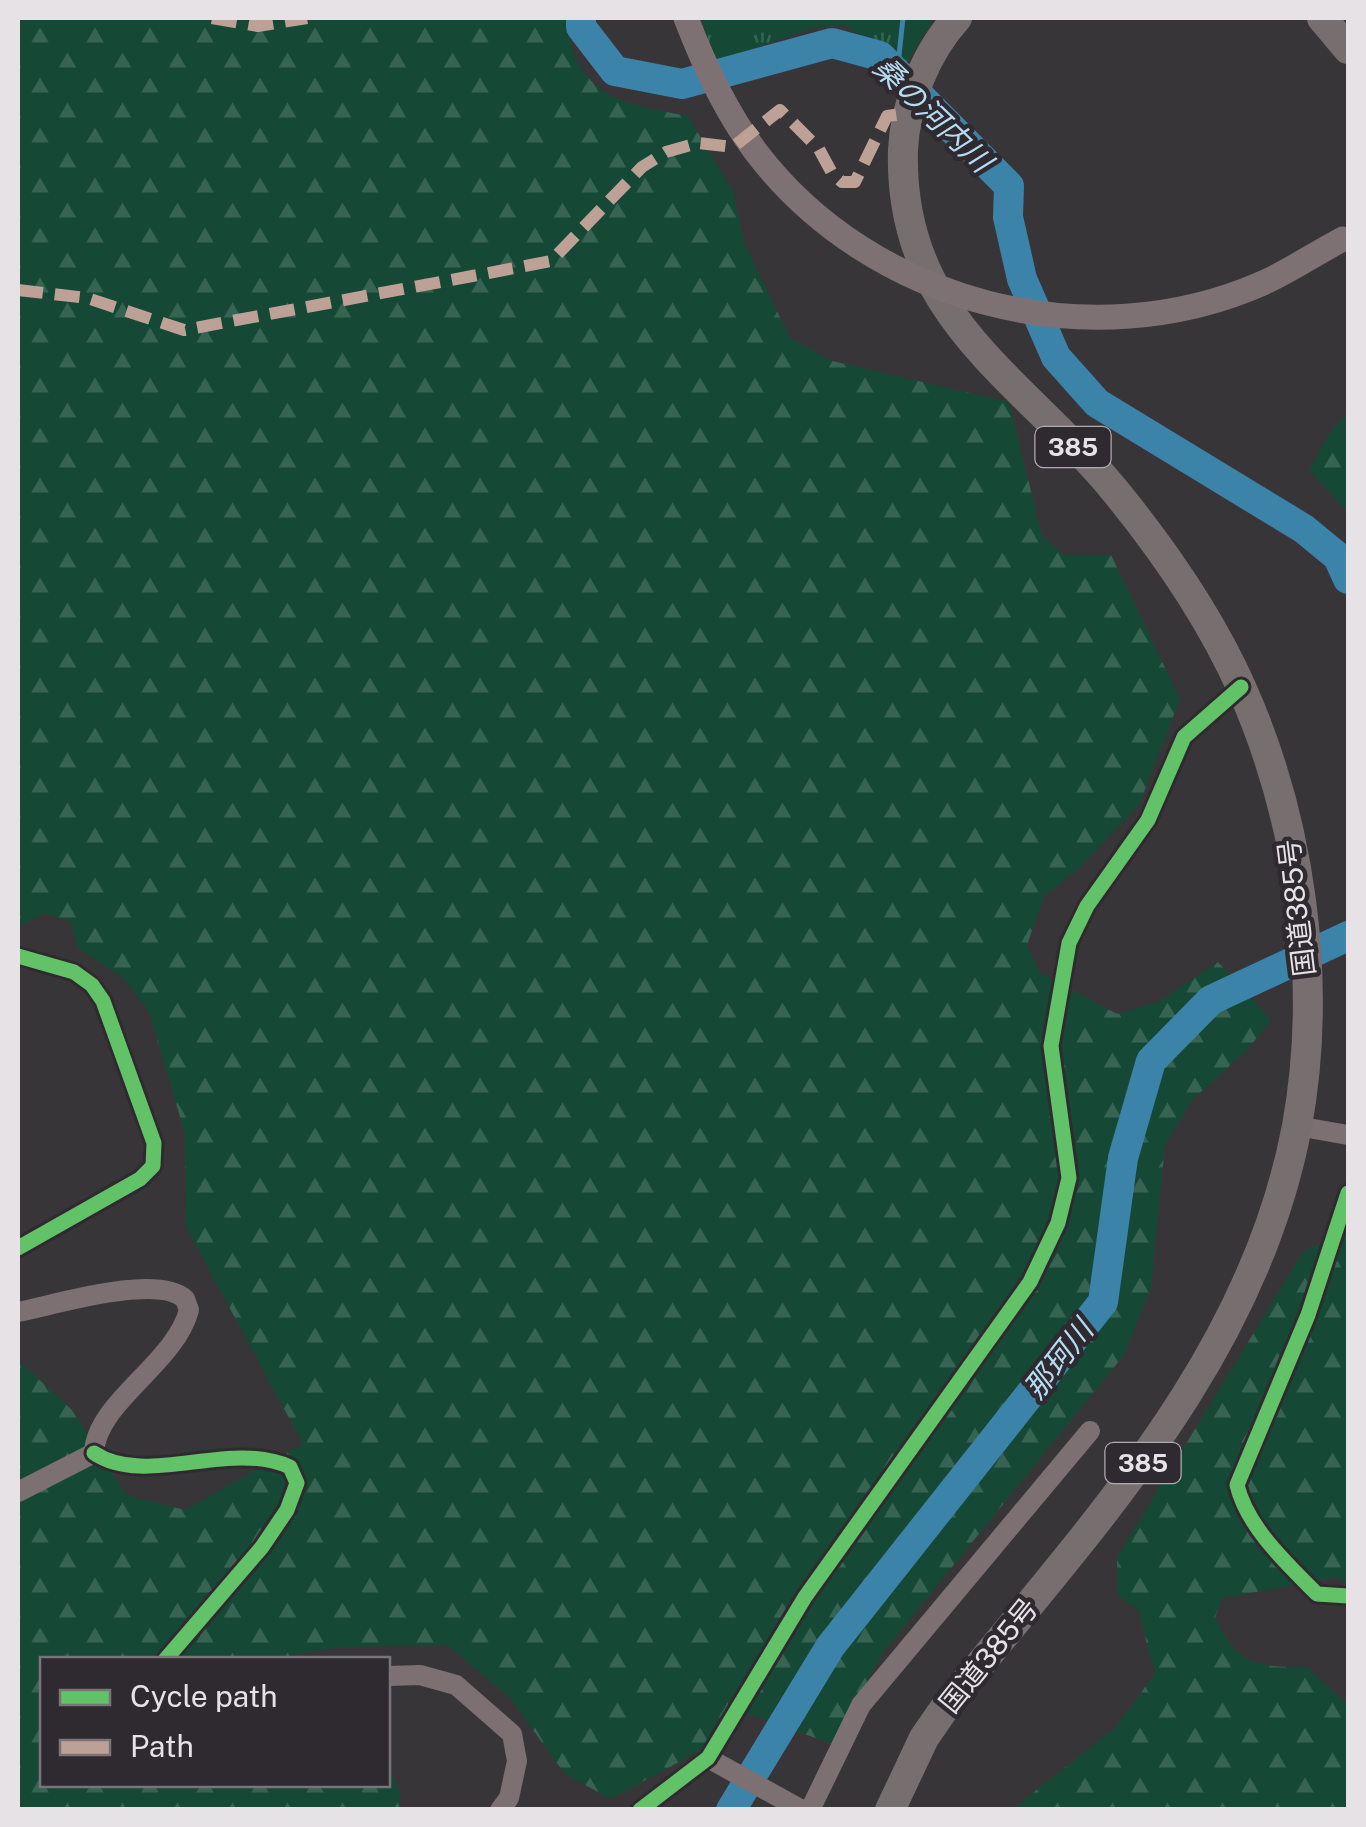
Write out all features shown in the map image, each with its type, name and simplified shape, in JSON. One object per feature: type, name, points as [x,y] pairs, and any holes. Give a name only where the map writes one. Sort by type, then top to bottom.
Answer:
[{"type":"highway","name":"国道385号","points":[[890,1810],[924,1738],[944,1709],[1134,1474],[1208,1365],[1268,1232],[1296,1126],[1302,1070],[1304,927],[1276,780],[1241,687],[1194,603],[1114,490],[976,348],[944,304],[917,256],[905,207],[904,137],[908,113],[924,70],[957,18]]},
{"type":"highway","points":[[1322,18],[1348,49]]},
{"type":"main road","points":[[686,18],[727,108],[787,187],[849,240],[910,276],[945,290],[1047,315],[1145,314],[1195,305],[1264,283],[1342,239]]},
{"type":"street","points":[[640,1810],[716,1762],[805,1597],[1030,1282],[1047,1251],[1069,1178],[1051,1046],[1069,943],[1087,906],[1148,820],[1184,737],[1241,687]]},
{"type":"street","points":[[18,956],[74,972],[103,1001],[154,1143],[155,1158],[153,1166],[140,1179],[18,1248]]},
{"type":"street","points":[[1296,1126],[1348,1135]]},
{"type":"street","points":[[1348,1193],[1308,1315],[1237,1485],[1241,1501],[1282,1558],[1317,1594],[1348,1596]]},
{"type":"street","points":[[18,1312],[162,1288],[185,1299],[189,1310],[176,1341],[103,1423],[95,1438],[94,1453]]},
{"type":"street","points":[[716,1762],[801,1807],[861,1704],[1090,1432]]},
{"type":"street","points":[[18,1492],[94,1453]]},
{"type":"street","points":[[94,1453],[110,1464],[133,1466],[270,1458],[290,1468],[297,1482],[287,1510],[262,1547],[168,1657]]},
{"type":"street","points":[[390,1676],[420,1674],[456,1685],[512,1734],[518,1761],[509,1798],[500,1810]]},
{"type":"green space","points":[[18,18],[566,18],[579,65],[605,92],[642,106],[688,116],[733,192],[745,245],[790,338],[832,361],[1009,402],[1042,536],[1064,555],[1111,555],[1180,699],[1139,805],[1077,870],[1044,896],[1027,945],[1040,973],[1117,1014],[1158,1002],[1218,962],[1271,1020],[1247,1050],[1193,1099],[1165,1145],[1151,1288],[1124,1355],[884,1651],[832,1744],[749,1714],[701,1750],[611,1799],[565,1774],[509,1697],[447,1645],[340,1647],[282,1657],[40,1657],[40,1787],[390,1787],[390,1770],[400,1792],[399,1809],[18,1809],[18,1360],[74,1412],[126,1495],[185,1510],[303,1444],[186,1227],[185,1134],[149,1012],[123,978],[78,948],[70,921],[44,913],[18,927]]},
{"type":"green space","points":[[701,18],[934,18],[905,66],[844,25],[813,28],[714,62]]},
{"type":"green space","points":[[1348,413],[1348,513],[1309,470],[1331,431]]},
{"type":"green space","points":[[1348,1230],[1348,1586],[1338,1577],[1223,1598],[1215,1617],[1232,1645],[1250,1660],[1274,1666],[1307,1667],[1348,1705],[1348,1809],[1011,1810],[1115,1728],[1155,1674],[1138,1610],[1118,1596],[1117,1557],[1303,1252]]},
{"type":"waterway","name":"桑の河内川","points":[[581,18],[581,27],[615,71],[682,84],[832,43],[880,56],[1009,186],[1008,217],[1022,279],[1056,357],[1097,403],[1304,529],[1338,557],[1348,579]]},
{"type":"waterway","points":[[897,74],[903,18]]},
{"type":"waterway","name":"那珂川","points":[[731,1810],[830,1647],[1103,1302],[1123,1158],[1151,1061],[1211,1000],[1348,936]]},
{"type":"marked path","points":[[212,18],[258,26],[307,18]]},
{"type":"marked path","points":[[18,290],[87,298],[184,330],[551,261],[642,167],[666,152],[698,143],[733,147],[780,110],[819,149],[832,173],[842,182],[855,182],[887,116],[908,113]]},
{"type":"cycle path","points":[[640,1810],[708,1758],[805,1597],[1030,1282],[1058,1223],[1069,1178],[1051,1046],[1069,943],[1087,906],[1148,820],[1184,737],[1241,687]]},
{"type":"cycle path","points":[[18,956],[74,972],[92,985],[103,1001],[154,1143],[153,1166],[140,1179],[18,1248]]},
{"type":"cycle path","points":[[1348,1193],[1308,1315],[1237,1485],[1259,1530],[1305,1582],[1317,1594],[1348,1596]]},
{"type":"cycle path","points":[[94,1453],[115,1463],[138,1466],[215,1459],[266,1460],[290,1467],[297,1483],[287,1510],[262,1547],[168,1657]]}]
